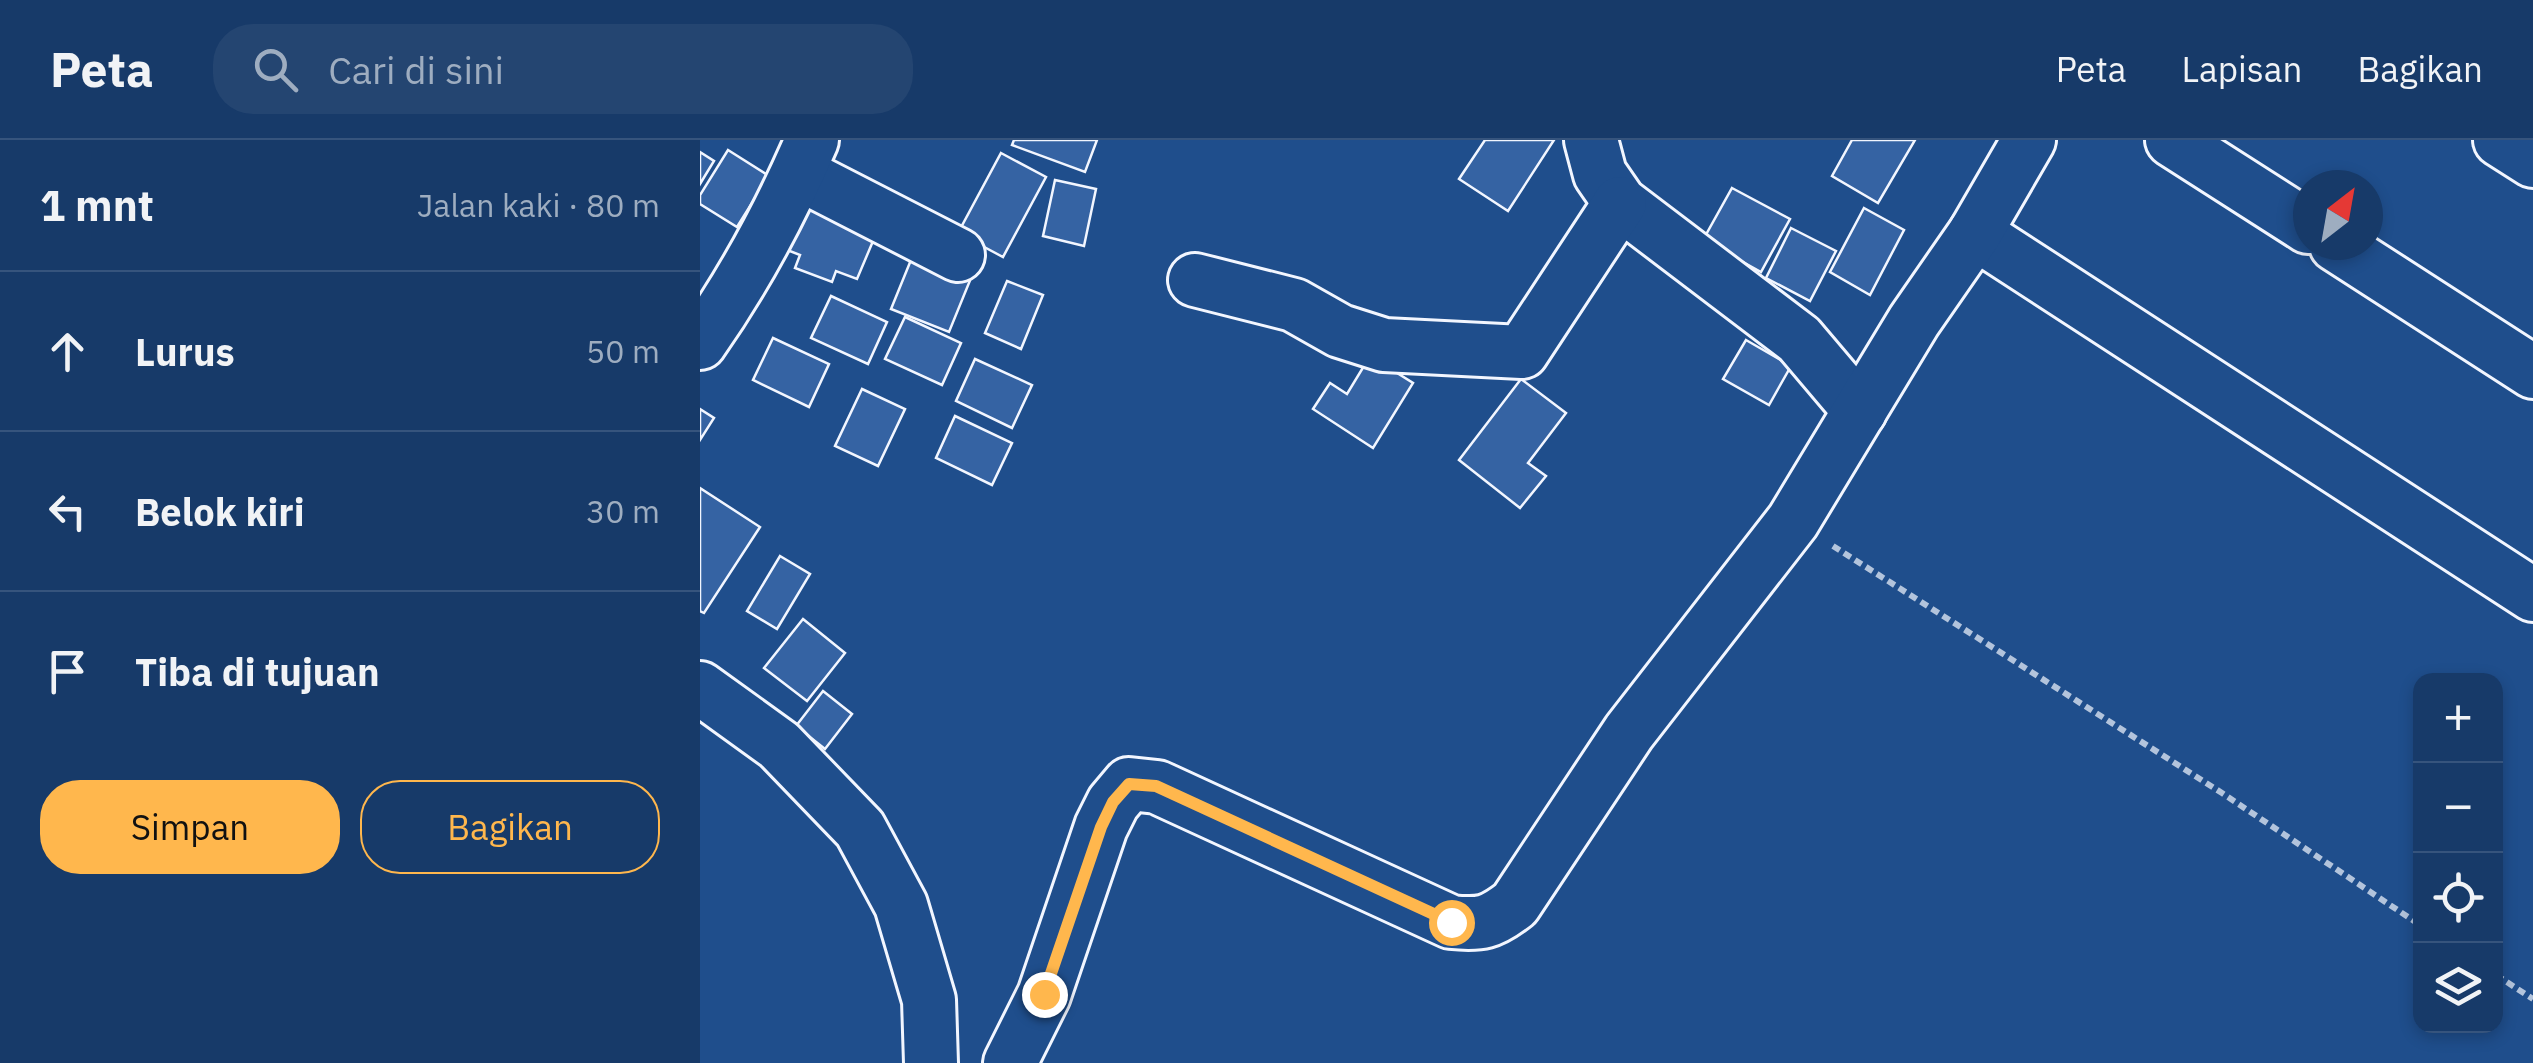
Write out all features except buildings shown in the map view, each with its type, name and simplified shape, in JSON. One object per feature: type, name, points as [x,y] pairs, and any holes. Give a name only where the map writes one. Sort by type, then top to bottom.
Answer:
[{"type":"street","points":[[1591,140],[1600,174],[1620,204],[1799,338],[1860,410]]},
{"type":"street","points":[[1010,1063],[1044,994],[1101,827],[1113,802],[1129,784],[1156,786],[1451,922],[1478,925],[1515,904],[1629,732],[1793,521],[1914,321],[1975,234],[2029,140]]},
{"type":"street","points":[[2172,140],[2293,217]]},
{"type":"street","points":[[2500,140],[2533,162]]},
{"type":"street","points":[[700,342],[762,247],[805,156],[958,255]]},
{"type":"street","points":[[1195,280],[1294,306],[1340,330],[1384,345],[1522,352],[1620,204]]},
{"type":"street","points":[[1975,234],[2533,595]]},
{"type":"street","points":[[2359,260],[2533,372]]},
{"type":"street","points":[[700,688],[778,745],[860,829],[901,905],[929,1000],[931,1063]]},
{"type":"path","points":[[1793,521],[2222,793],[2413,920]]},
{"type":"path","points":[[2503,979],[2533,1000]]},
{"type":"route","points":[[1044,994],[1101,827],[1113,802],[1129,784],[1156,786],[1451,922]]}]
